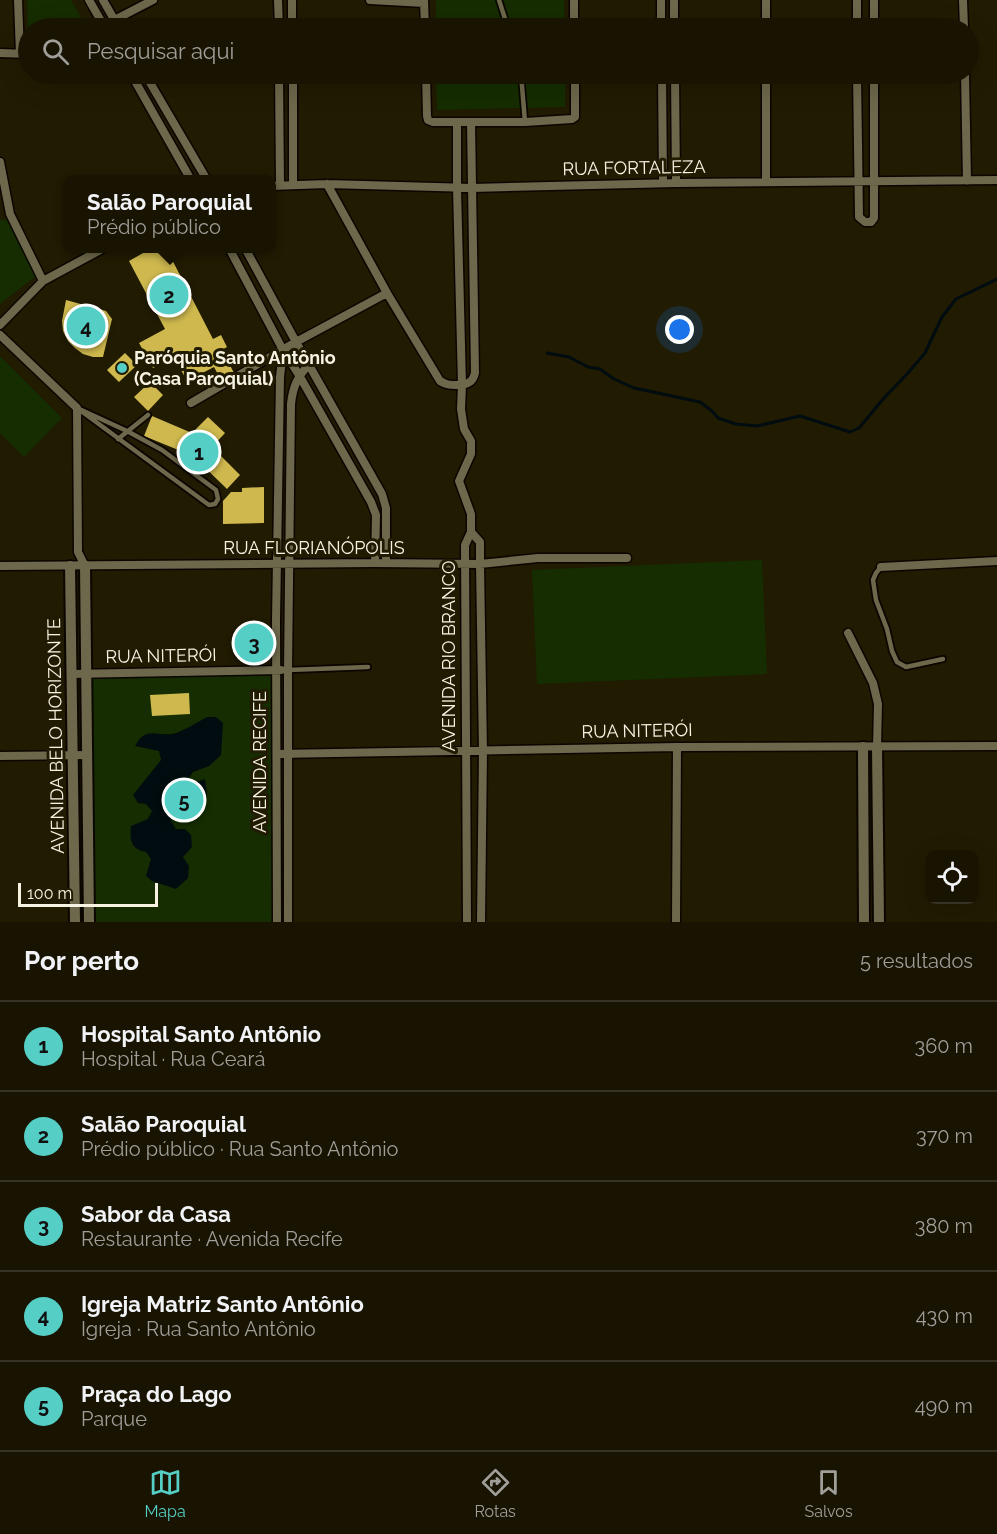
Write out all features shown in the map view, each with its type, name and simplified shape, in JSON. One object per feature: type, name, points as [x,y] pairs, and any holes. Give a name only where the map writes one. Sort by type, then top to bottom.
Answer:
[{"type":"street","points":[[18,0],[20,18]]},
{"type":"street","points":[[89,0],[98,18]]},
{"type":"street","points":[[102,0],[112,18]]},
{"type":"street","points":[[125,18],[153,0]]},
{"type":"street","points":[[279,0],[279,18]]},
{"type":"street","points":[[292,0],[292,18]]},
{"type":"street","points":[[370,0],[424,2],[425,18]]},
{"type":"street","points":[[573,0],[574,18]]},
{"type":"street","points":[[661,0],[661,18]]},
{"type":"street","points":[[674,0],[674,18]]},
{"type":"street","points":[[766,0],[766,18]]},
{"type":"street","points":[[857,0],[857,18]]},
{"type":"street","points":[[874,0],[874,18]]},
{"type":"street","points":[[963,0],[964,18]]},
{"type":"street","points":[[0,53],[18,54]]},
{"type":"street","points":[[137,84],[188,175]]},
{"type":"street","points":[[151,84],[204,175]]},
{"type":"street","points":[[276,186],[279,84]]},
{"type":"street","points":[[293,84],[294,184]]},
{"type":"street","points":[[426,84],[427,116],[428,120],[433,122],[525,122],[572,119],[575,117],[575,84]]},
{"type":"street","points":[[662,84],[663,183]]},
{"type":"street","points":[[675,84],[676,183]]},
{"type":"street","points":[[766,84],[766,182]]},
{"type":"street","points":[[857,84],[859,217],[864,222],[871,222],[874,218],[874,84]]},
{"type":"street","points":[[965,84],[967,181]]},
{"type":"street","points":[[154,114],[165,108]]},
{"type":"street","points":[[662,113],[675,112]]},
{"type":"street","points":[[857,115],[874,115]]},
{"type":"street","points":[[458,122],[461,409],[465,429],[471,441],[471,454],[459,481],[471,514],[471,532]]},
{"type":"street","points":[[327,184],[387,293],[440,381],[450,386],[470,383],[475,373],[471,122]]},
{"type":"street","points":[[0,162],[10,214],[43,281]]},
{"type":"street","name":"RUA FORTALEZA","points":[[276,186],[327,184],[472,188],[663,183],[997,180]]},
{"type":"street","points":[[0,214],[10,214]]},
{"type":"street","points":[[459,244],[473,244]]},
{"type":"street","points":[[0,324],[43,281],[96,253]]},
{"type":"street","points":[[231,253],[283,350],[371,502],[376,515],[375,563]]},
{"type":"street","points":[[247,253],[382,494],[386,508],[386,563]]},
{"type":"street","points":[[249,286],[261,279]]},
{"type":"street","points":[[460,292],[474,292]]},
{"type":"street","points":[[191,403],[296,342],[387,293]]},
{"type":"street","points":[[0,335],[77,408]]},
{"type":"street","name":"AVENIDA RECIFE","points":[[277,922],[276,565],[280,377],[283,350]]},
{"type":"street","name":"AVENIDA RECIFE","points":[[288,922],[291,404],[293,388],[299,375],[309,364]]},
{"type":"street","name":"AVENIDA BELO HORIZONTE","points":[[77,408],[78,552],[85,566],[89,922]]},
{"type":"street","points":[[278,497],[289,498]]},
{"type":"street","name":"AVENIDA RIO BRANCO","points":[[467,922],[465,545],[471,532],[480,542],[483,751],[482,922]]},
{"type":"street","points":[[70,566],[78,552]]},
{"type":"street","name":"RUA FLORIANÓPOLIS","points":[[0,566],[480,564],[538,558],[627,558]]},
{"type":"street","points":[[881,567],[997,561]]},
{"type":"street","name":"AVENIDA BELO HORIZONTE","points":[[70,566],[75,922]]},
{"type":"street","points":[[465,618],[481,618]]},
{"type":"street","points":[[276,620],[288,620]]},
{"type":"street","points":[[848,633],[873,683],[878,704],[879,922]]},
{"type":"street","points":[[466,662],[482,662]]},
{"type":"street","name":"RUA NITERÓI","points":[[71,674],[288,670]]},
{"type":"street","name":"RUA NITERÓI","points":[[277,754],[677,747],[997,746]]},
{"type":"street","points":[[676,922],[677,747]]},
{"type":"street","points":[[863,747],[864,922]]},
{"type":"street","points":[[0,756],[88,755]]},
{"type":"street","points":[[864,816],[878,816]]},
{"type":"street","points":[[467,822],[482,822]]},
{"type":"street","points":[[277,857],[288,857]]},
{"type":"street","points":[[864,864],[878,864]]},
{"type":"street","points":[[467,881],[482,880]]},
{"type":"lane","points":[[500,0],[505,18]]},
{"type":"lane","points":[[522,84],[525,122]]},
{"type":"lane","points":[[77,408],[162,450],[216,489],[218,499],[215,504],[209,505],[77,408]]},
{"type":"lane","points":[[118,439],[148,416]]},
{"type":"lane","points":[[881,567],[873,580],[876,600],[897,662],[906,667],[943,659]]},
{"type":"lane","points":[[288,670],[368,667]]},
{"type":"green space","points":[[27,0],[71,0],[81,18],[27,18]]},
{"type":"green space","points":[[436,0],[564,0],[565,18],[436,18]]},
{"type":"green space","points":[[436,84],[565,84],[565,107],[437,110]]},
{"type":"green space","points":[[9,219],[36,276],[0,304],[0,220]]},
{"type":"green space","points":[[0,356],[62,418],[24,457],[0,433]]},
{"type":"green space","points":[[762,560],[767,674],[537,684],[532,570]]},
{"type":"green space","points":[[275,676],[275,922],[95,922],[92,677]]},
{"type":"shaded area","points":[[207,717],[216,717],[223,723],[221,755],[209,766],[193,772],[189,778],[197,782],[205,779],[207,795],[196,806],[171,812],[171,821],[176,829],[185,829],[191,835],[192,847],[183,857],[189,866],[188,878],[176,889],[152,881],[146,876],[151,859],[146,852],[137,849],[131,840],[131,826],[148,819],[152,811],[146,804],[138,803],[133,795],[161,760],[159,751],[135,746],[147,734],[176,733]]},
{"type":"building","points":[[143,253],[169,253],[213,339],[221,335],[227,347],[222,350],[234,373],[221,380],[214,367],[187,381],[174,357],[153,368],[139,343],[165,329],[129,261]]},
{"type":"building","points":[[66,300],[106,311],[112,319],[103,357],[83,354],[68,341],[63,331],[62,321]]},
{"type":"building","name":"Paróquia Santo Antônio (Casa Paroquial)","points":[[125,353],[137,365],[119,382],[107,370]]},
{"type":"building","points":[[150,382],[163,395],[148,411],[134,397]]},
{"type":"building","points":[[152,416],[192,433],[208,417],[225,433],[212,447],[240,475],[227,489],[193,456],[144,436]]},
{"type":"building","points":[[264,487],[264,523],[223,524],[223,501],[231,492],[242,492],[242,488]]},
{"type":"building","points":[[240,632],[268,632],[269,654],[240,654]]},
{"type":"building","points":[[189,693],[190,714],[152,716],[150,695]]},
{"type":"waterway","points":[[547,353],[569,357],[588,367],[600,369],[614,379],[634,388],[700,402],[718,418],[736,424],[757,426],[800,416],[850,432],[859,428],[925,353],[942,317],[956,299],[997,279]]},
{"type":"place","name":"Salão Paroquial","points":[[169,295]]},
{"type":"place","name":"Igreja Matriz Santo Antônio","points":[[86,326]]},
{"type":"place","name":"Paróquia Santo Antônio (Casa Paroquial)","points":[[122,368]]},
{"type":"place","name":"Hospital Santo Antônio","points":[[199,452]]},
{"type":"place","name":"Sabor da Casa","points":[[254,643]]},
{"type":"place","name":"Praça do Lago","points":[[184,800]]}]
